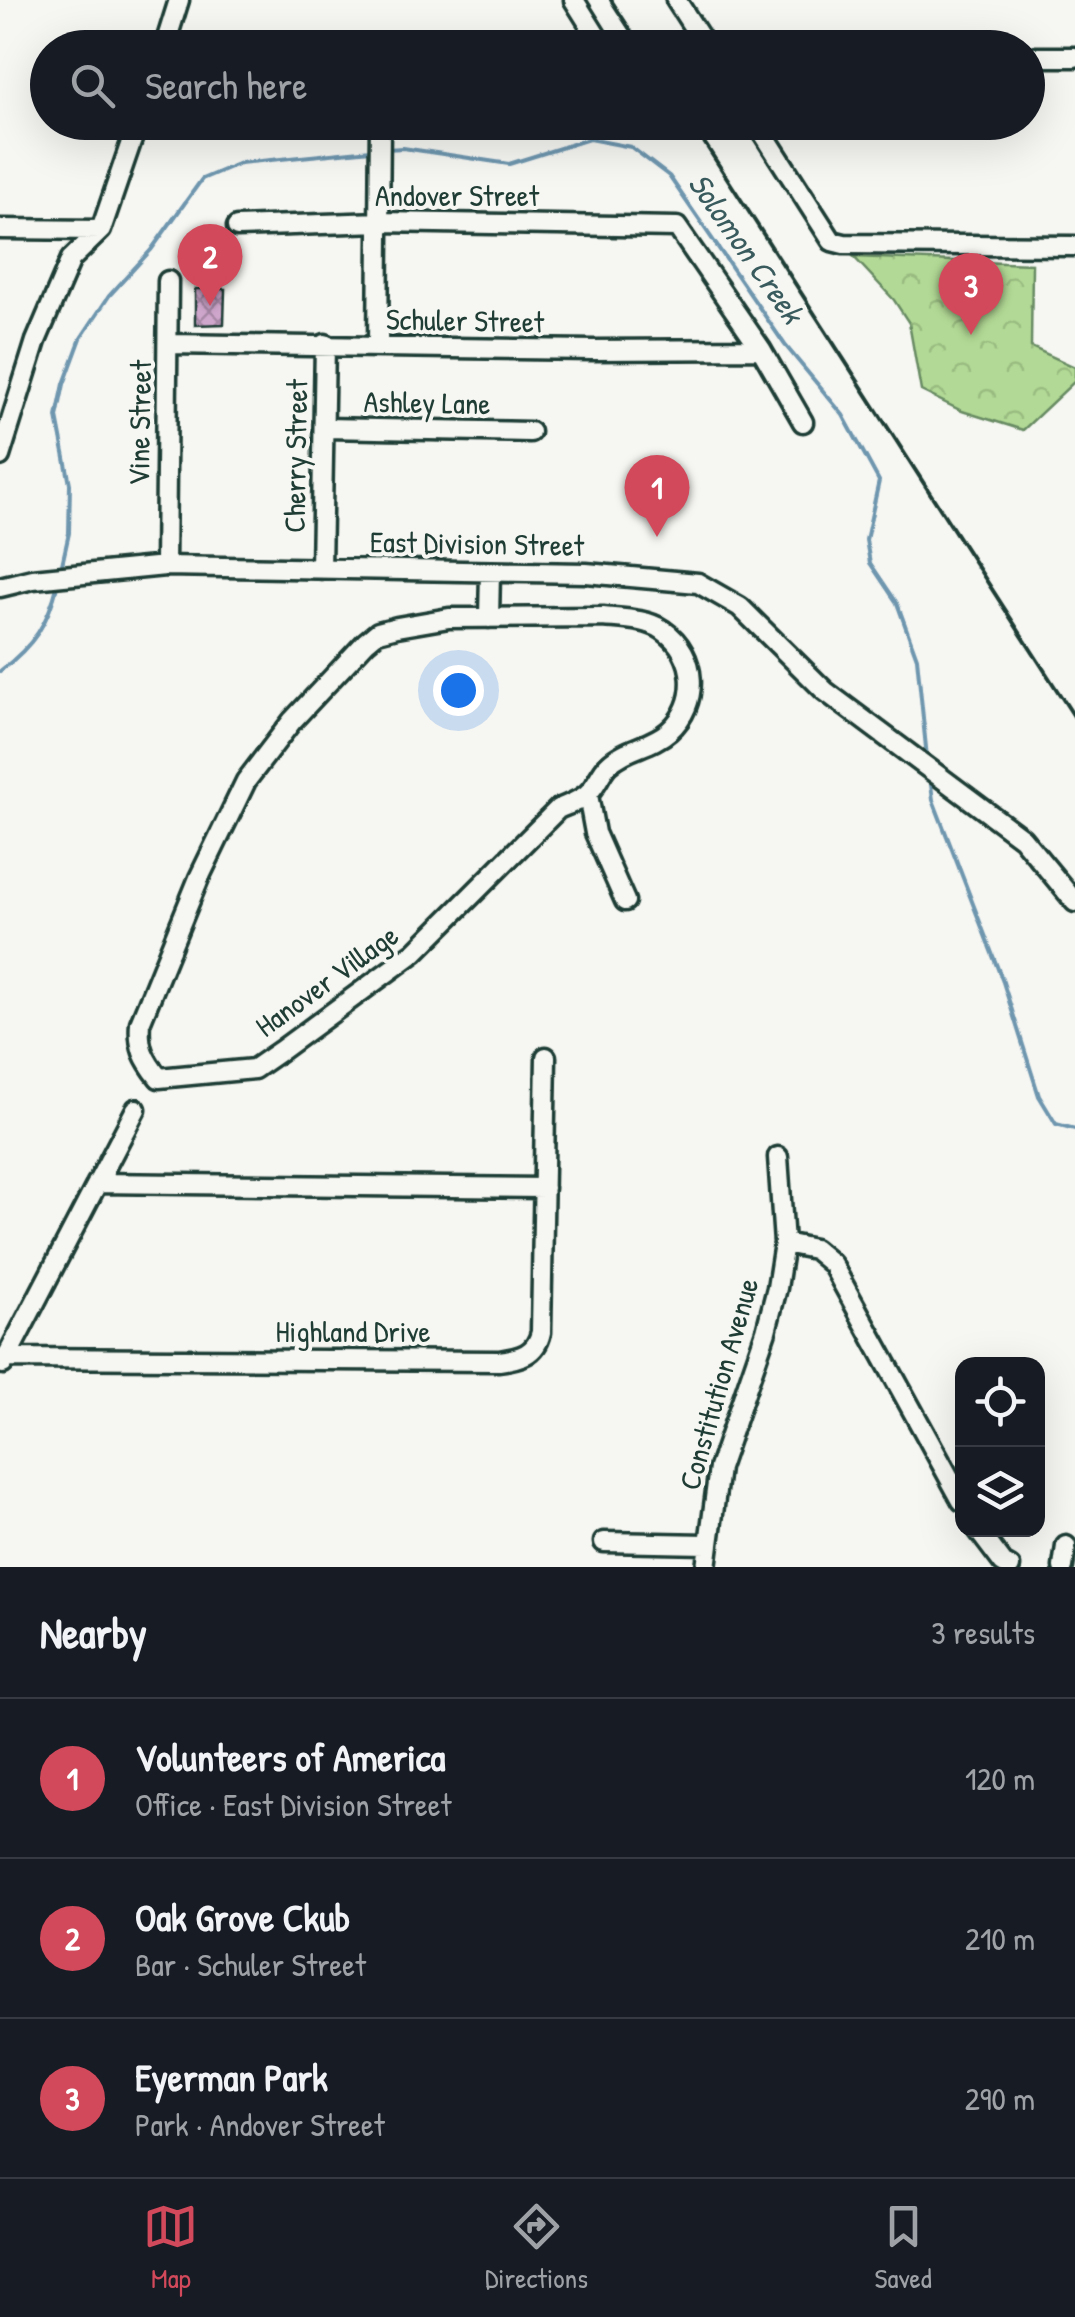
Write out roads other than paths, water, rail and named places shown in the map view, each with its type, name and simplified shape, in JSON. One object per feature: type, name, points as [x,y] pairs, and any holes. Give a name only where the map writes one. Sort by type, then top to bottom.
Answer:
[{"type":"street","points":[[170,30],[179,0]]},
{"type":"street","points":[[574,0],[593,30]]},
{"type":"street","points":[[676,0],[695,30]]},
{"type":"street","points":[[1045,57],[1075,57]]},
{"type":"street","points":[[0,456],[36,341],[71,259],[101,230],[132,140]]},
{"type":"street","points":[[378,347],[380,140]]},
{"type":"street","points":[[768,140],[832,240],[844,244],[1075,246]]},
{"type":"street","name":"Andover Street","points":[[237,227],[380,222],[677,228],[761,348]]},
{"type":"street","points":[[0,228],[101,230]]},
{"type":"street","name":"Vine Street","points":[[165,566],[168,281]]},
{"type":"street","name":"Schuler Street","points":[[169,344],[761,348]]},
{"type":"street","name":"Cherry Street","points":[[321,569],[325,344]]},
{"type":"street","points":[[761,348],[803,422]]},
{"type":"street","name":"Ashley Lane","points":[[324,428],[530,432]]},
{"type":"street","name":"East Division Street","points":[[0,586],[165,566],[586,573],[698,584],[740,606],[825,691],[1022,838],[1075,902]]},
{"type":"street","points":[[489,618],[490,572]]},
{"type":"street","name":"Hanover Village","points":[[603,616],[646,622],[663,630],[688,660],[690,698],[684,715],[653,742],[608,765],[588,795],[558,810],[415,952],[254,1068],[159,1078],[143,1058],[138,1040],[140,1024],[199,878],[246,781],[292,721],[378,632],[427,621],[603,616]]},
{"type":"street","points":[[588,795],[595,834],[626,901]]},
{"type":"street","name":"Highland Drive","points":[[3,1363],[518,1358],[538,1345],[542,1332],[546,1057]]},
{"type":"street","points":[[3,1363],[8,1335],[136,1109]]},
{"type":"street","name":"Constitution Avenue","points":[[706,1567],[718,1468],[766,1332],[784,1243],[778,1157]]},
{"type":"street","points":[[97,1183],[544,1188]]},
{"type":"street","points":[[784,1243],[814,1250],[832,1264],[955,1488]]},
{"type":"street","points":[[983,1537],[1010,1567]]},
{"type":"street","points":[[604,1542],[707,1544]]},
{"type":"street","points":[[1063,1567],[1066,1546]]},
{"type":"waterway","name":"Solomon Creek","points":[[386,149],[403,148],[509,164],[586,140]]},
{"type":"waterway","name":"Solomon Creek","points":[[594,140],[631,147],[669,176],[785,345],[843,415],[879,481],[866,540],[870,563],[897,603],[917,658],[927,758]]},
{"type":"waterway","name":"Solomon Creek","points":[[61,569],[69,533],[70,484],[57,417],[81,338],[109,296],[151,250],[202,179],[240,163],[371,150]]},
{"type":"waterway","name":"Solomon Creek","points":[[0,671],[38,633],[58,583]]},
{"type":"waterway","name":"Solomon Creek","points":[[930,777],[933,800],[1003,982],[1039,1096],[1056,1124],[1075,1129]]},
{"type":"railway","points":[[611,0],[630,30]]},
{"type":"railway","points":[[703,140],[1075,718]]},
{"type":"place","name":"Oak Grove Ckub","points":[[210,306]]},
{"type":"place","name":"Eyerman Park","points":[[971,335]]},
{"type":"place","name":"Volunteers of America","points":[[657,537]]}]
